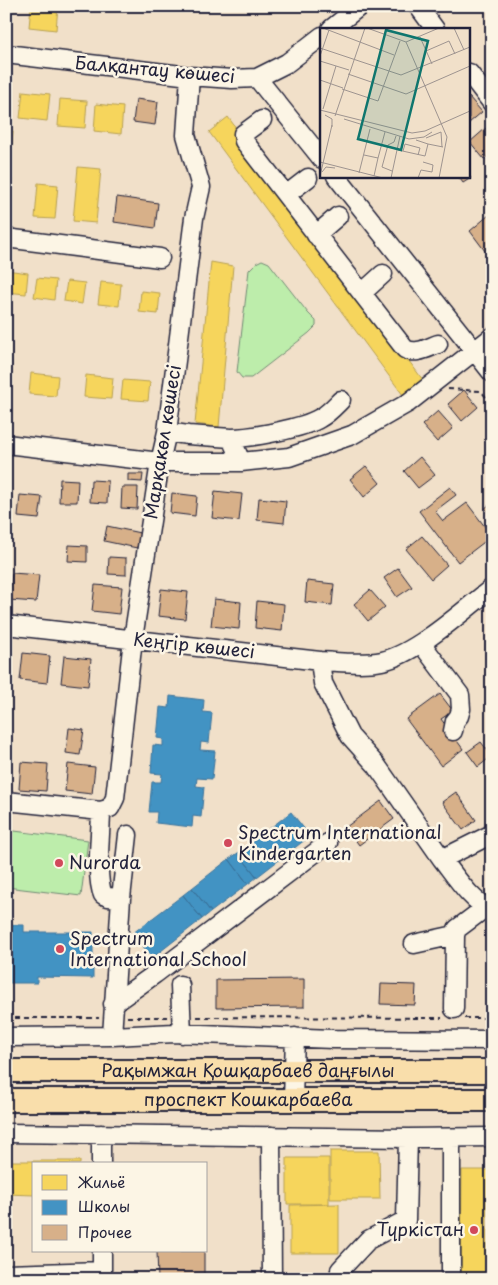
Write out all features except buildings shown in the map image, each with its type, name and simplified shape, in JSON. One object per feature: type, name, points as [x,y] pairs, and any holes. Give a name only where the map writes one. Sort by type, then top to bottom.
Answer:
[{"type":"main road","name":"Рақымжан Қошқарбаев даңғылы","points":[[6,1071],[492,1070]]},
{"type":"main road","name":"проспект Кошкарбаева","points":[[6,1100],[492,1100]]},
{"type":"street","points":[[332,28],[360,6]]},
{"type":"street","points":[[418,6],[434,28]]},
{"type":"street","name":"Балқантау көшесі","points":[[6,54],[190,76],[232,79],[257,78],[287,63],[320,38]]},
{"type":"street","points":[[470,75],[492,103]]},
{"type":"street","name":"Марқакөл көшесі","points":[[120,898],[104,895],[101,889],[100,866],[105,810],[115,798],[133,639],[160,462],[167,432],[194,218],[201,187],[186,135],[190,76]]},
{"type":"street","points":[[257,78],[320,157]]},
{"type":"street","points":[[262,120],[243,134],[244,141],[405,349],[411,352],[419,351],[438,344]]},
{"type":"street","points":[[286,196],[308,178]]},
{"type":"street","points":[[338,178],[492,373]]},
{"type":"street","points":[[316,235],[338,216]]},
{"type":"street","points":[[6,238],[160,258]]},
{"type":"street","points":[[362,293],[384,274]]},
{"type":"street","points":[[6,444],[160,462],[241,462],[289,456],[352,436],[408,403],[492,337]]},
{"type":"street","points":[[167,432],[245,438],[306,424],[321,418],[342,400]]},
{"type":"street","points":[[231,438],[241,462]]},
{"type":"street","name":"Кеңгір көшесі","points":[[6,625],[320,661],[363,663],[383,661],[421,643],[492,588]]},
{"type":"street","points":[[421,643],[460,695],[461,709],[455,721],[453,731]]},
{"type":"street","points":[[320,661],[323,683],[350,736],[377,766],[442,859],[466,889],[488,909],[457,929],[455,935],[454,1015]]},
{"type":"street","points":[[6,801],[105,810]]},
{"type":"street","points":[[442,859],[492,834]]},
{"type":"street","points":[[112,1036],[120,898],[128,836]]},
{"type":"street","points":[[113,1010],[155,974],[328,843]]},
{"type":"street","points":[[414,944],[455,935]]},
{"type":"street","points":[[6,1038],[175,1033],[182,1026],[180,985]]},
{"type":"street","points":[[182,1026],[333,1039],[492,1040]]},
{"type":"street","points":[[293,1099],[295,1037]]},
{"type":"street","points":[[6,1132],[408,1138],[492,1137]]},
{"type":"street","points":[[101,1134],[101,1162]]},
{"type":"street","points":[[271,1136],[272,1279]]},
{"type":"street","points":[[340,1279],[340,1270],[368,1240],[406,1220],[408,1138]]},
{"type":"street","points":[[450,1279],[451,1138]]},
{"type":"street","points":[[6,1274],[102,1275],[102,1252]]},
{"type":"path","points":[[436,381],[444,389],[481,390],[492,404]]},
{"type":"path","points":[[6,1018],[113,1010],[182,1026],[454,1015],[492,1018]]},
{"type":"green space","points":[[262,260],[269,263],[316,321],[316,326],[251,378],[242,378],[237,372],[249,270]]},
{"type":"green space","points":[[6,830],[88,840],[81,896],[6,887]]},
{"type":"place","name":"Spectrum International Kindergarten","points":[[228,843]]},
{"type":"place","name":"Nurorda","points":[[59,863]]},
{"type":"place","name":"Spectrum International School","points":[[60,949]]},
{"type":"place","name":"Түркістан","points":[[474,1230]]}]
